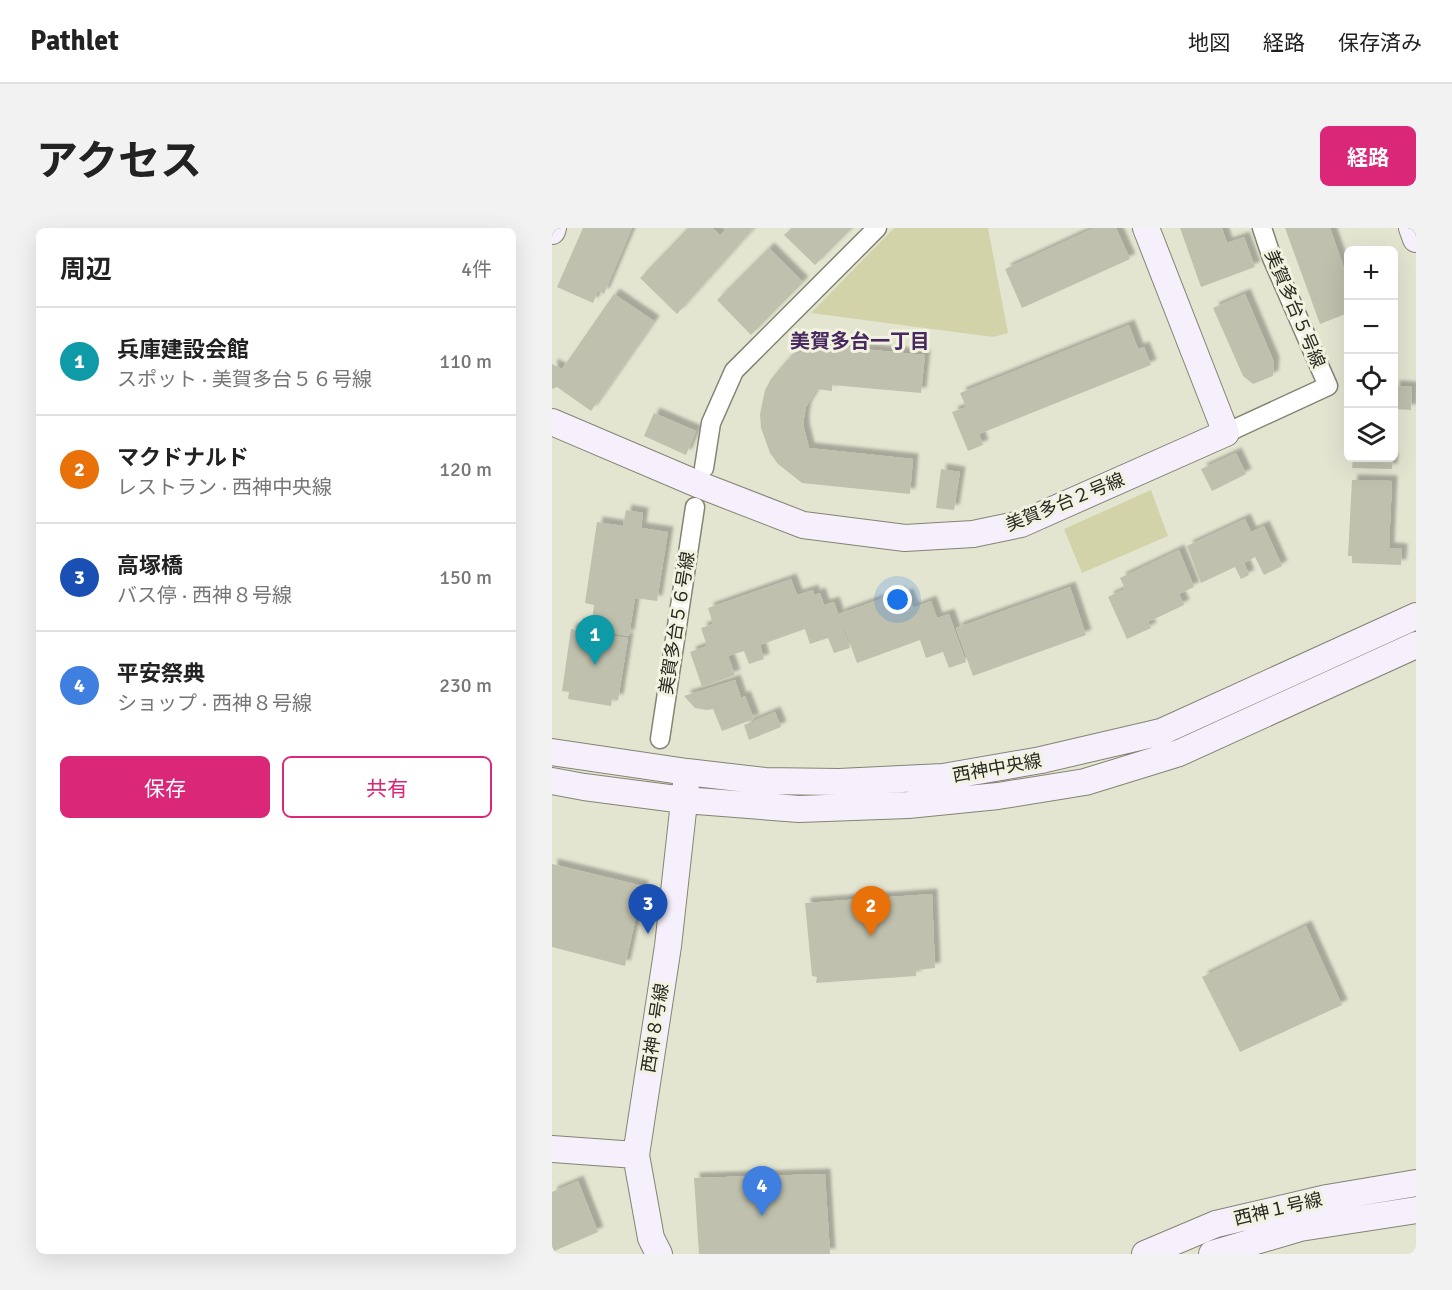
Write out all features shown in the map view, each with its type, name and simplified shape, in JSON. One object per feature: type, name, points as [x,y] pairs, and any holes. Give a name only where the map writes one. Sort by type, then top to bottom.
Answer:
[{"type":"street","points":[[704,468],[711,423],[734,371],[877,228]]},
{"type":"street","points":[[1146,228],[1226,433]]},
{"type":"street","name":"美賀多台５号線","points":[[1226,433],[1328,386],[1272,258],[1262,228]]},
{"type":"street","points":[[1412,228],[1416,239]]},
{"type":"street","name":"美賀多台２号線","points":[[552,422],[700,485],[803,525],[905,538],[973,534],[1021,524],[1226,433]]},
{"type":"street","name":"美賀多台５６号線","points":[[660,739],[695,507]]},
{"type":"street","name":"西神中央線","points":[[552,752],[765,781],[839,782],[943,777],[1041,760],[1161,732],[1416,616]]},
{"type":"street","name":"西神中央線","points":[[552,781],[684,800],[799,809],[864,807],[998,796],[1085,782],[1179,753],[1416,645]]},
{"type":"street","name":"西神８号線","points":[[659,1254],[651,1238],[637,1146],[668,946],[687,772]]},
{"type":"street","points":[[552,1149],[637,1146]]},
{"type":"street","name":"西神１号線","points":[[1145,1254],[1216,1224],[1327,1198],[1416,1183]]},
{"type":"street","name":"西神１号線","points":[[1212,1254],[1300,1228],[1416,1210]]},
{"type":"green space","points":[[894,228],[988,228],[1008,333],[993,337],[811,313]]},
{"type":"green space","points":[[1151,490],[1168,536],[1082,573],[1064,529]]},
{"type":"building","points":[[583,228],[632,228],[604,294],[598,291],[593,303],[557,287]]},
{"type":"building","points":[[688,228],[713,228],[720,235],[727,228],[754,228],[677,314],[640,278]]},
{"type":"building","points":[[792,228],[852,228],[815,265],[784,235]]},
{"type":"building","points":[[1094,228],[1116,228],[1130,259],[1022,308],[1005,269]]},
{"type":"building","points":[[1180,228],[1222,228],[1227,243],[1244,237],[1255,267],[1201,287]]},
{"type":"building","points":[[1285,228],[1330,228],[1344,268],[1344,315],[1320,324]]},
{"type":"building","points":[[769,248],[803,282],[751,335],[717,300]]},
{"type":"building","points":[[614,294],[654,321],[591,411],[557,387],[552,389],[552,364],[562,369]]},
{"type":"building","points":[[1245,294],[1274,362],[1273,376],[1253,384],[1243,376],[1213,308]]},
{"type":"building","points":[[1129,325],[1138,349],[1144,347],[1151,365],[979,434],[983,445],[968,451],[952,412],[966,407],[960,393]]},
{"type":"building","points":[[821,345],[925,355],[921,393],[832,385],[832,391],[817,389],[806,407],[804,418],[809,448],[913,459],[910,494],[802,483],[778,464],[770,453],[761,428],[760,414],[765,390],[787,360],[809,348]]},
{"type":"building","points":[[1398,386],[1412,387],[1411,410],[1398,409]]},
{"type":"building","points":[[654,413],[696,431],[686,455],[644,436]]},
{"type":"building","points":[[1236,453],[1246,474],[1212,491],[1201,469]]},
{"type":"building","points":[[1353,462],[1393,462],[1392,469],[1352,468]]},
{"type":"building","points":[[941,469],[960,472],[954,510],[936,508]]},
{"type":"building","points":[[1352,480],[1392,481],[1389,548],[1402,549],[1401,565],[1352,563],[1352,556],[1348,556]]},
{"type":"building","points":[[626,510],[643,513],[641,528],[668,532],[657,601],[635,598],[629,636],[591,630],[594,605],[585,603],[597,522],[623,526]]},
{"type":"building","points":[[1245,519],[1251,532],[1264,526],[1282,566],[1264,575],[1255,557],[1244,563],[1249,575],[1241,579],[1235,567],[1201,583],[1187,546]]},
{"type":"building","points":[[1179,550],[1194,587],[1179,594],[1184,605],[1148,622],[1151,628],[1127,639],[1108,597],[1125,589],[1120,578]]},
{"type":"building","points":[[791,579],[797,595],[813,590],[814,595],[820,593],[824,605],[834,602],[850,648],[834,653],[828,638],[810,644],[805,629],[760,645],[764,659],[749,664],[744,651],[728,656],[735,675],[702,687],[690,652],[707,646],[701,628],[713,624],[708,608]]},
{"type":"building","points":[[1070,587],[1086,635],[973,676],[956,628]]},
{"type":"building","points":[[900,592],[902,596],[908,594],[913,608],[931,601],[937,618],[949,614],[966,662],[949,668],[943,652],[926,658],[920,640],[857,663],[839,614]]},
{"type":"building","points":[[571,629],[628,638],[618,700],[612,699],[611,706],[568,699],[569,692],[562,691]]},
{"type":"building","points":[[735,680],[741,698],[745,696],[754,719],[722,731],[713,709],[695,708],[684,696]]},
{"type":"building","points":[[775,712],[781,727],[749,740],[744,725]]},
{"type":"building","points":[[552,864],[643,886],[625,966],[552,947]]},
{"type":"building","points":[[932,894],[935,968],[916,970],[916,976],[816,983],[817,977],[812,976],[805,903]]},
{"type":"building","points":[[1306,926],[1342,1005],[1240,1052],[1202,977]]},
{"type":"building","points":[[825,1174],[830,1254],[699,1254],[694,1178]]},
{"type":"building","points":[[578,1181],[598,1232],[552,1252],[552,1192]]},
{"type":"place","name":"兵庫建設会館","points":[[595,665]]},
{"type":"place","name":"高塚橋","points":[[648,934]]},
{"type":"place","name":"マクドナルド","points":[[871,936]]},
{"type":"place","name":"平安祭典","points":[[762,1216]]},
{"type":"district","name":"美賀多台一丁目","points":[[860,341]]}]
